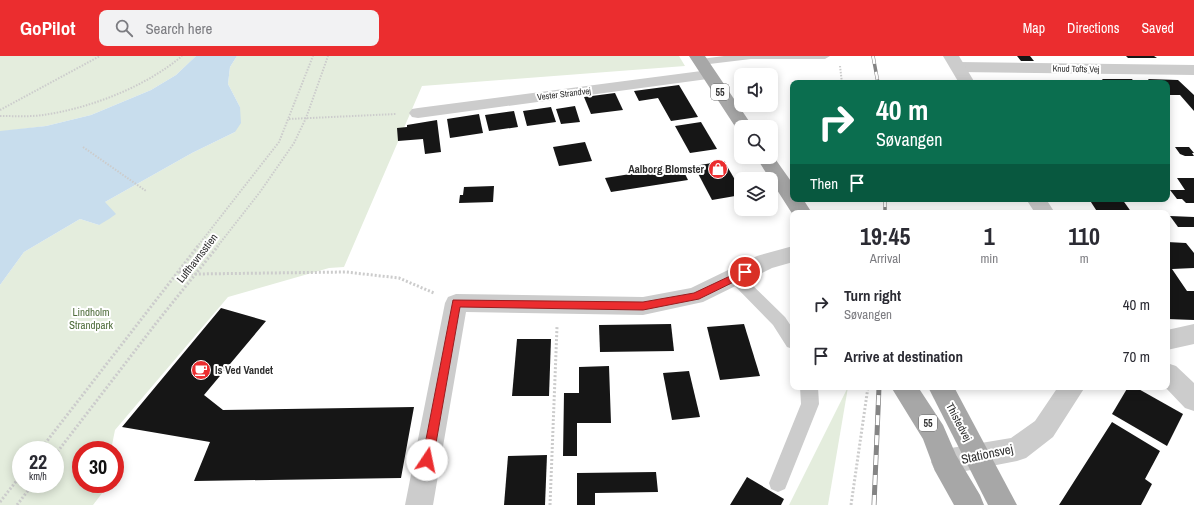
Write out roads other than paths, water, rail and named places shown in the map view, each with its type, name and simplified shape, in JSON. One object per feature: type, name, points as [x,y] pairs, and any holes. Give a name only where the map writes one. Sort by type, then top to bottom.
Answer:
[{"type":"main road","name":"55","points":[[702,64],[739,120]]},
{"type":"main road","points":[[770,164],[790,195]]},
{"type":"main road","name":"55","points":[[906,390],[934,433],[945,462],[970,505]]},
{"type":"main road","name":"Thistedvej","points":[[943,390],[977,457]]},
{"type":"main road","name":"55","points":[[977,457],[1003,505]]},
{"type":"street","name":"Knud Tofts Vej","points":[[955,62],[1194,70]]},
{"type":"street","points":[[955,62],[965,80]]},
{"type":"street","name":"Vester Strandvej","points":[[418,113],[702,64]]},
{"type":"street","points":[[419,505],[456,303],[643,306],[695,296],[766,262],[790,255]]},
{"type":"street","points":[[1170,339],[1194,334]]},
{"type":"street","points":[[1170,376],[1194,400]]},
{"type":"street","name":"Stationsvej","points":[[945,462],[1016,450],[1044,429],[1070,390]]},
{"type":"lane","points":[[702,64],[751,56],[826,56]]},
{"type":"lane","points":[[735,277],[779,321],[790,338]]},
{"type":"lane","points":[[778,483],[810,404],[809,390]]},
{"type":"water","points":[[196,56],[237,56],[230,67],[228,84],[240,107],[241,123],[235,132],[192,153],[105,202],[116,214],[99,225],[80,219],[24,252],[0,285],[0,131],[46,126],[91,115],[151,90],[176,75]]},
{"type":"railway","points":[[873,56],[877,80]]},
{"type":"railway","points":[[885,202],[885,210]]},
{"type":"railway","points":[[874,505],[879,390]]},
{"type":"place","name":"Aalborg Blomster","points":[[718,169]]},
{"type":"place","name":"Is Ved Vandet","points":[[201,370]]},
{"type":"park label","name":"Lindholm Strandpark","points":[[91,318]]}]
